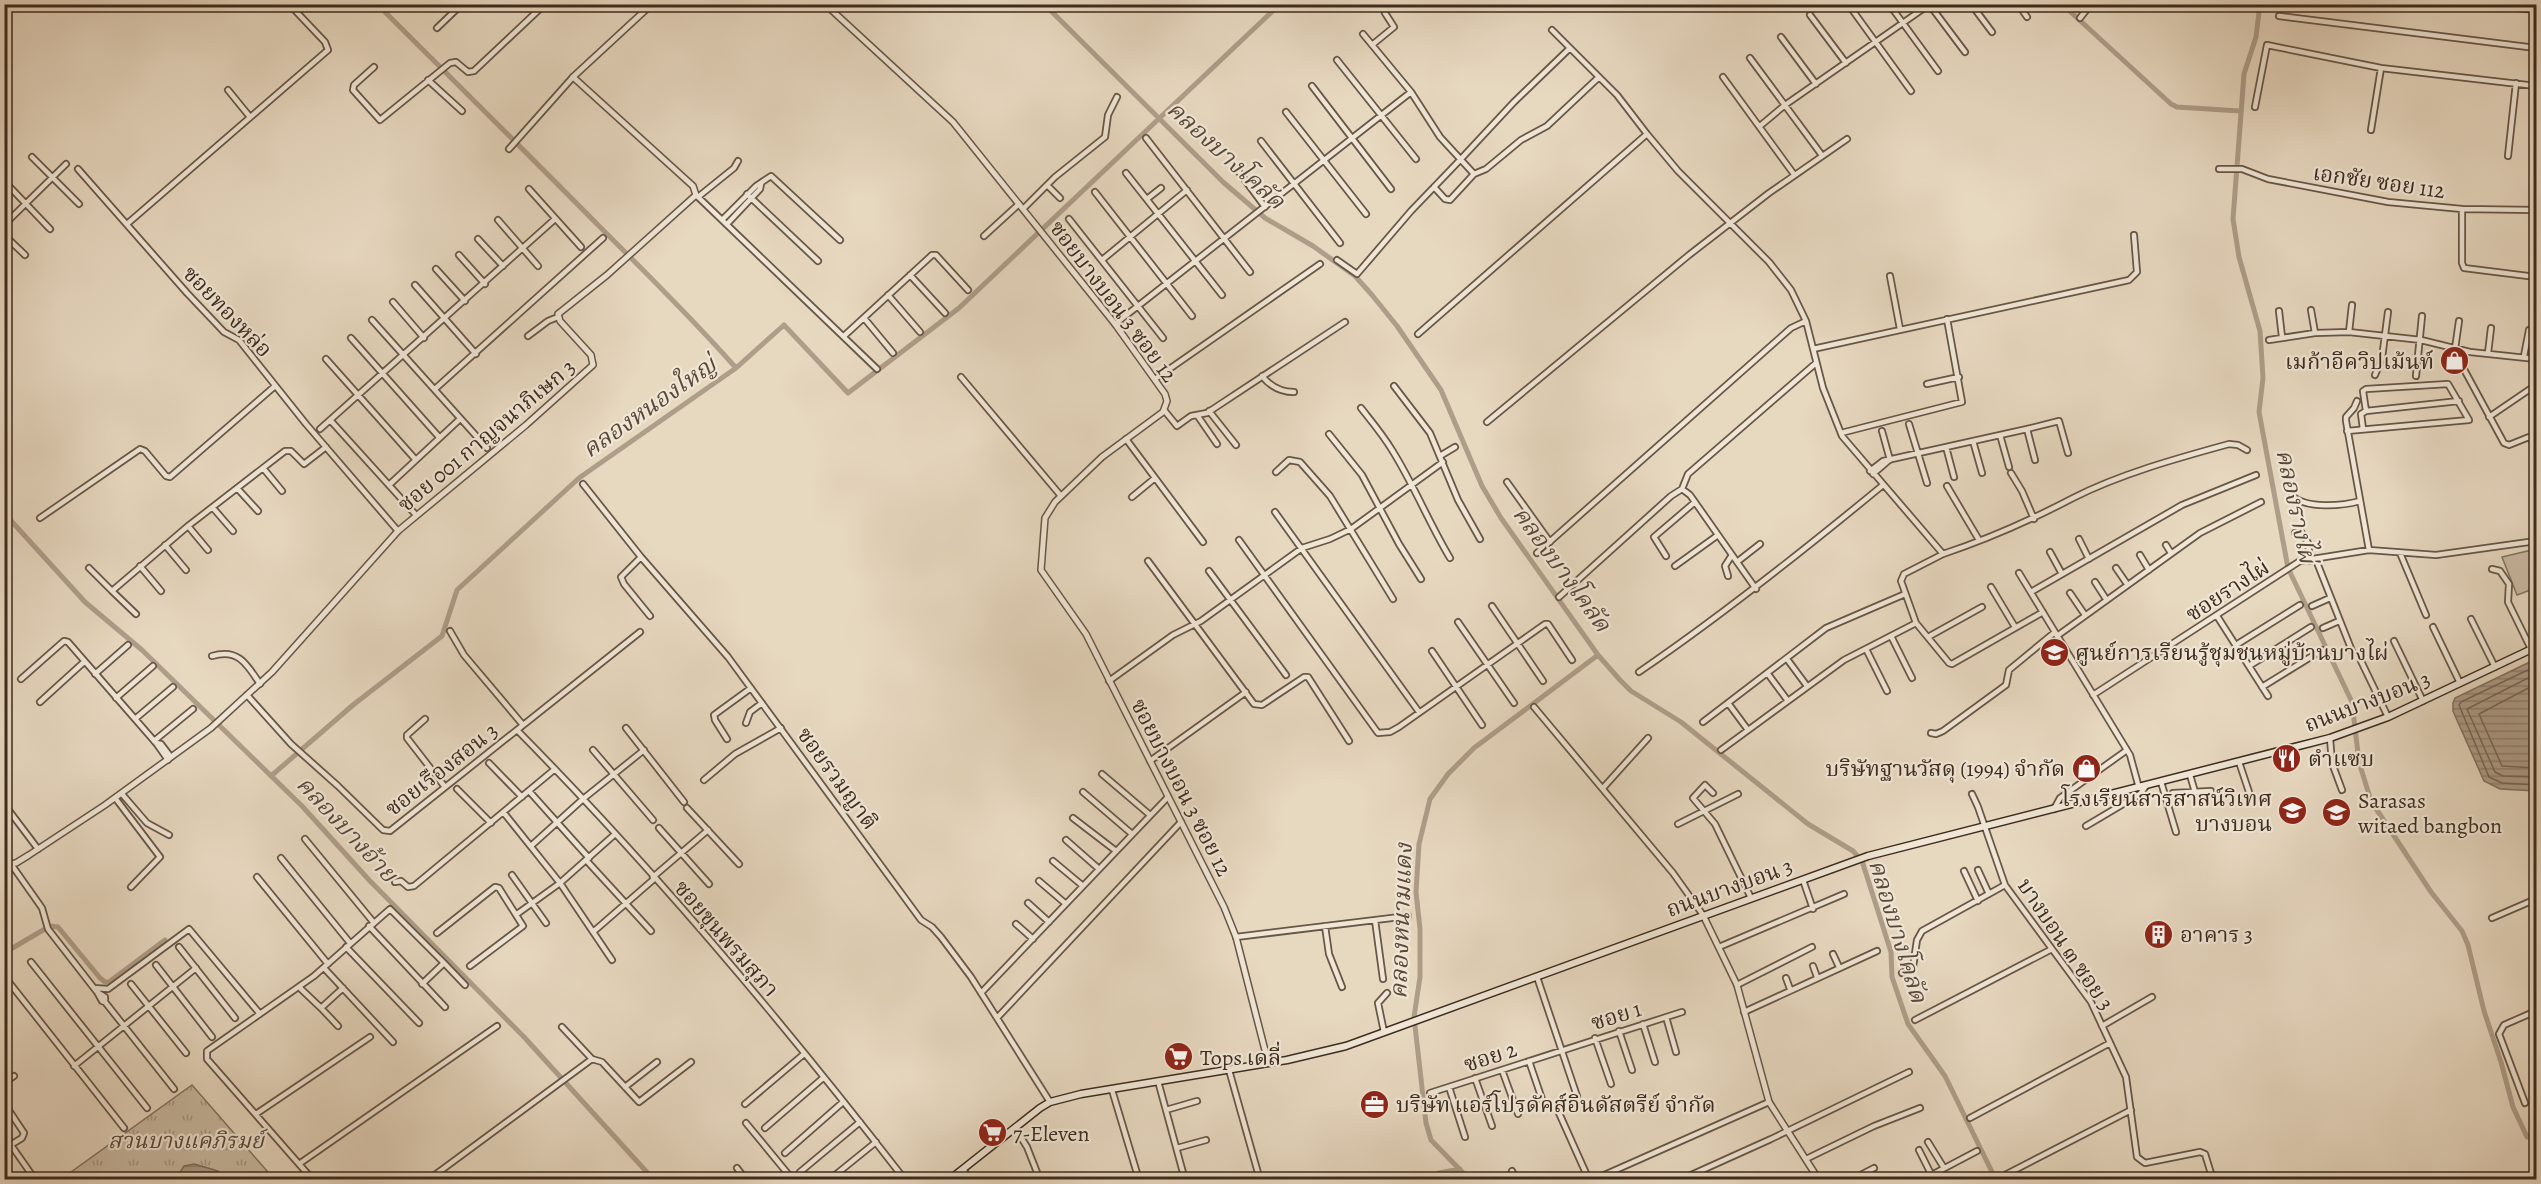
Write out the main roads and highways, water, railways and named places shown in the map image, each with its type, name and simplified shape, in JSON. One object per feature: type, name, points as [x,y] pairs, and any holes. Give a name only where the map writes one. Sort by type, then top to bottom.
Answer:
[{"type":"main road","name":"ถนนบางบอน 3","points":[[949,1179],[1050,1102],[1081,1094],[1327,1051],[1408,1024],[1868,856],[2330,738],[2388,717],[2534,648]]},
{"type":"water","points":[[2536,659],[2536,791],[2500,789],[2484,781],[2453,711],[2453,703],[2455,698]]},
{"type":"water","points":[[194,1164],[218,1171],[224,1179],[136,1179],[149,1174],[177,1177],[184,1166]]},
{"type":"waterway","name":"คลองหนองใหญ่","points":[[271,776],[353,705],[442,636],[457,590],[579,478],[736,368],[652,279],[377,4]]},
{"type":"waterway","name":"คลองบางโคลัด","points":[[1044,4],[1223,182],[1265,218],[1313,246],[1355,276],[1372,295],[1397,326],[1441,390],[1482,486],[1501,518],[1598,655],[1620,680],[1631,691],[1681,722],[1808,824],[1853,851],[1862,861],[1891,952],[1892,977],[1908,1024],[1945,1076],[1996,1180]]},
{"type":"waterway","points":[[736,368],[784,325],[848,393],[959,308],[1280,4]]},
{"type":"waterway","points":[[2062,4],[2171,104],[2177,107],[2240,111]]},
{"type":"waterway","name":"คลองรางไผ่","points":[[2260,4],[2256,37],[2244,74],[2233,219],[2239,257],[2260,331],[2263,378],[2259,412],[2288,568],[2352,702],[2359,762],[2371,801],[2431,892],[2462,931],[2468,945],[2484,1011],[2513,1107],[2527,1137],[2536,1135]]},
{"type":"waterway","name":"คลองบางอ้าย","points":[[4,513],[85,602],[142,650],[302,806],[370,881],[524,1037],[654,1180]]},
{"type":"waterway","name":"คลองหนามแดง","points":[[1470,1180],[1431,1140],[1426,1123],[1414,1017],[1420,977],[1420,929],[1416,892],[1419,844],[1430,799],[1448,774],[1474,748],[1598,655]]},
{"type":"waterway","points":[[4,953],[50,926],[58,927],[100,978],[109,982],[165,940]]},
{"type":"waterway","points":[[1427,1180],[1439,1173],[1460,1169]]},
{"type":"place","name":"เมก้าอีควิปเม้นท์","points":[[2455,361]]},
{"type":"place","name":"ศูนย์การเรียนรู้ชุมชนหมู่บ้านบางไผ่","points":[[2054,652]]},
{"type":"place","name":"ตำแซบ","points":[[2287,758]]},
{"type":"place","name":"บริษัทฐานวัสดุ (1994) จำกัด","points":[[2086,768]]},
{"type":"place","name":"โรงเรียนสารสาสน์วิเทศ บางบอน","points":[[2293,811]]},
{"type":"place","name":"Sarasas witaed bangbon","points":[[2337,813]]},
{"type":"place","name":"อาคาร 3","points":[[2159,934]]},
{"type":"place","name":"Tops เดลี่","points":[[1179,1057]]},
{"type":"place","name":"บริษัท แอร์โปรดัคส์อินดัสตรีย์ จำกัด","points":[[1375,1104]]},
{"type":"place","name":"7-Eleven","points":[[992,1133]]},
{"type":"park label","name":"สวนบางแคภิรมย์","points":[[186,1140]]}]
